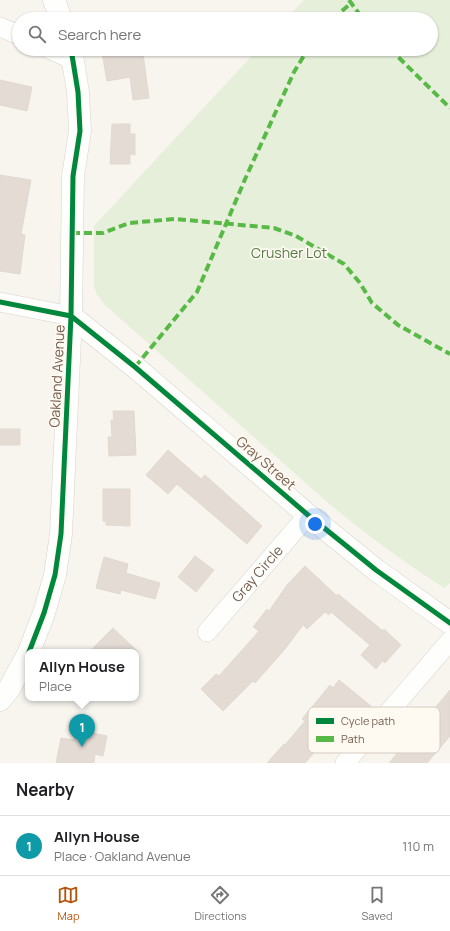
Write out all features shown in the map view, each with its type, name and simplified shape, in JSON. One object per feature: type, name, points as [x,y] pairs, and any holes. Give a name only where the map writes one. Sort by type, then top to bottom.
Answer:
[{"type":"street","points":[[54,0],[58,12]]},
{"type":"street","points":[[0,26],[12,32]]},
{"type":"street","name":"Oakland Avenue","points":[[30,649],[44,613],[55,575],[61,534],[71,316],[73,176],[80,131],[78,92],[72,56]]},
{"type":"street","points":[[0,302],[71,316]]},
{"type":"street","name":"Gray Street","points":[[71,316],[135,367],[308,515],[376,570],[450,623]]},
{"type":"street","name":"Gray Circle","points":[[207,632],[308,515]]},
{"type":"street","points":[[393,707],[450,641]]},
{"type":"street","name":"Oakland Avenue","points":[[0,700],[9,689],[25,660]]},
{"type":"street","points":[[345,763],[354,753]]},
{"type":"green space","name":"Crusher Lot","points":[[304,0],[450,0],[450,583],[444,588],[384,547],[327,502],[105,305],[97,295],[94,286],[94,226],[252,56],[438,56],[438,12],[293,12]]},
{"type":"building","points":[[103,56],[143,56],[149,98],[133,100],[130,77],[107,81]]},
{"type":"building","points":[[0,80],[32,87],[27,111],[0,105]]},
{"type":"building","points":[[112,124],[130,124],[130,134],[135,134],[135,155],[130,154],[130,164],[110,164]]},
{"type":"building","points":[[0,175],[31,180],[21,234],[25,235],[20,274],[0,271]]},
{"type":"building","points":[[113,411],[134,411],[136,455],[109,456],[108,437],[112,437],[111,420],[114,420]]},
{"type":"building","points":[[0,429],[20,429],[20,445],[0,445]]},
{"type":"building","points":[[168,450],[201,479],[205,475],[262,526],[247,544],[177,484],[168,494],[146,475]]},
{"type":"building","points":[[103,489],[130,489],[130,526],[106,525],[106,521],[103,521]]},
{"type":"building","points":[[195,556],[214,570],[196,592],[178,577]]},
{"type":"building","points":[[104,557],[128,564],[126,573],[160,583],[155,599],[121,590],[120,594],[96,588]]},
{"type":"building","points":[[305,566],[337,596],[338,594],[383,631],[384,629],[401,645],[385,663],[382,661],[376,669],[361,655],[370,645],[331,612],[329,615],[325,612],[307,629],[303,625],[285,649],[255,683],[253,681],[223,711],[201,689],[216,674],[219,676],[259,631],[253,627],[267,609],[269,611],[287,585]]},
{"type":"building","points":[[113,628],[135,649],[92,649]]},
{"type":"building","points":[[339,680],[371,706],[312,707],[330,685],[333,688]]},
{"type":"building","points":[[450,690],[450,736],[440,748],[440,707],[436,707]]},
{"type":"building","points":[[308,712],[308,753],[314,753],[305,763],[267,763],[284,744],[285,745],[305,721],[302,719]]},
{"type":"building","points":[[83,731],[107,736],[103,756],[95,754],[94,763],[56,763],[61,738],[74,740],[75,735],[82,736]]},
{"type":"building","points":[[397,753],[436,753],[427,763],[389,763]]},
{"type":"marked path","points":[[349,0],[358,12]]},
{"type":"marked path","points":[[341,12],[351,3]]},
{"type":"marked path","points":[[135,367],[197,292],[246,177],[294,72],[304,56]]},
{"type":"marked path","points":[[397,56],[450,108]]},
{"type":"marked path","points":[[72,233],[103,233],[129,223],[175,219],[274,228],[296,236],[344,264],[360,283],[372,303],[398,325],[450,354]]},
{"type":"cycle path","points":[[30,649],[44,613],[55,575],[61,534],[71,316],[73,176],[80,131],[78,92],[72,56]]},
{"type":"cycle path","points":[[0,302],[71,316],[135,367],[308,515],[376,570],[450,623]]},
{"type":"place","name":"Allyn House","points":[[82,747]]}]
